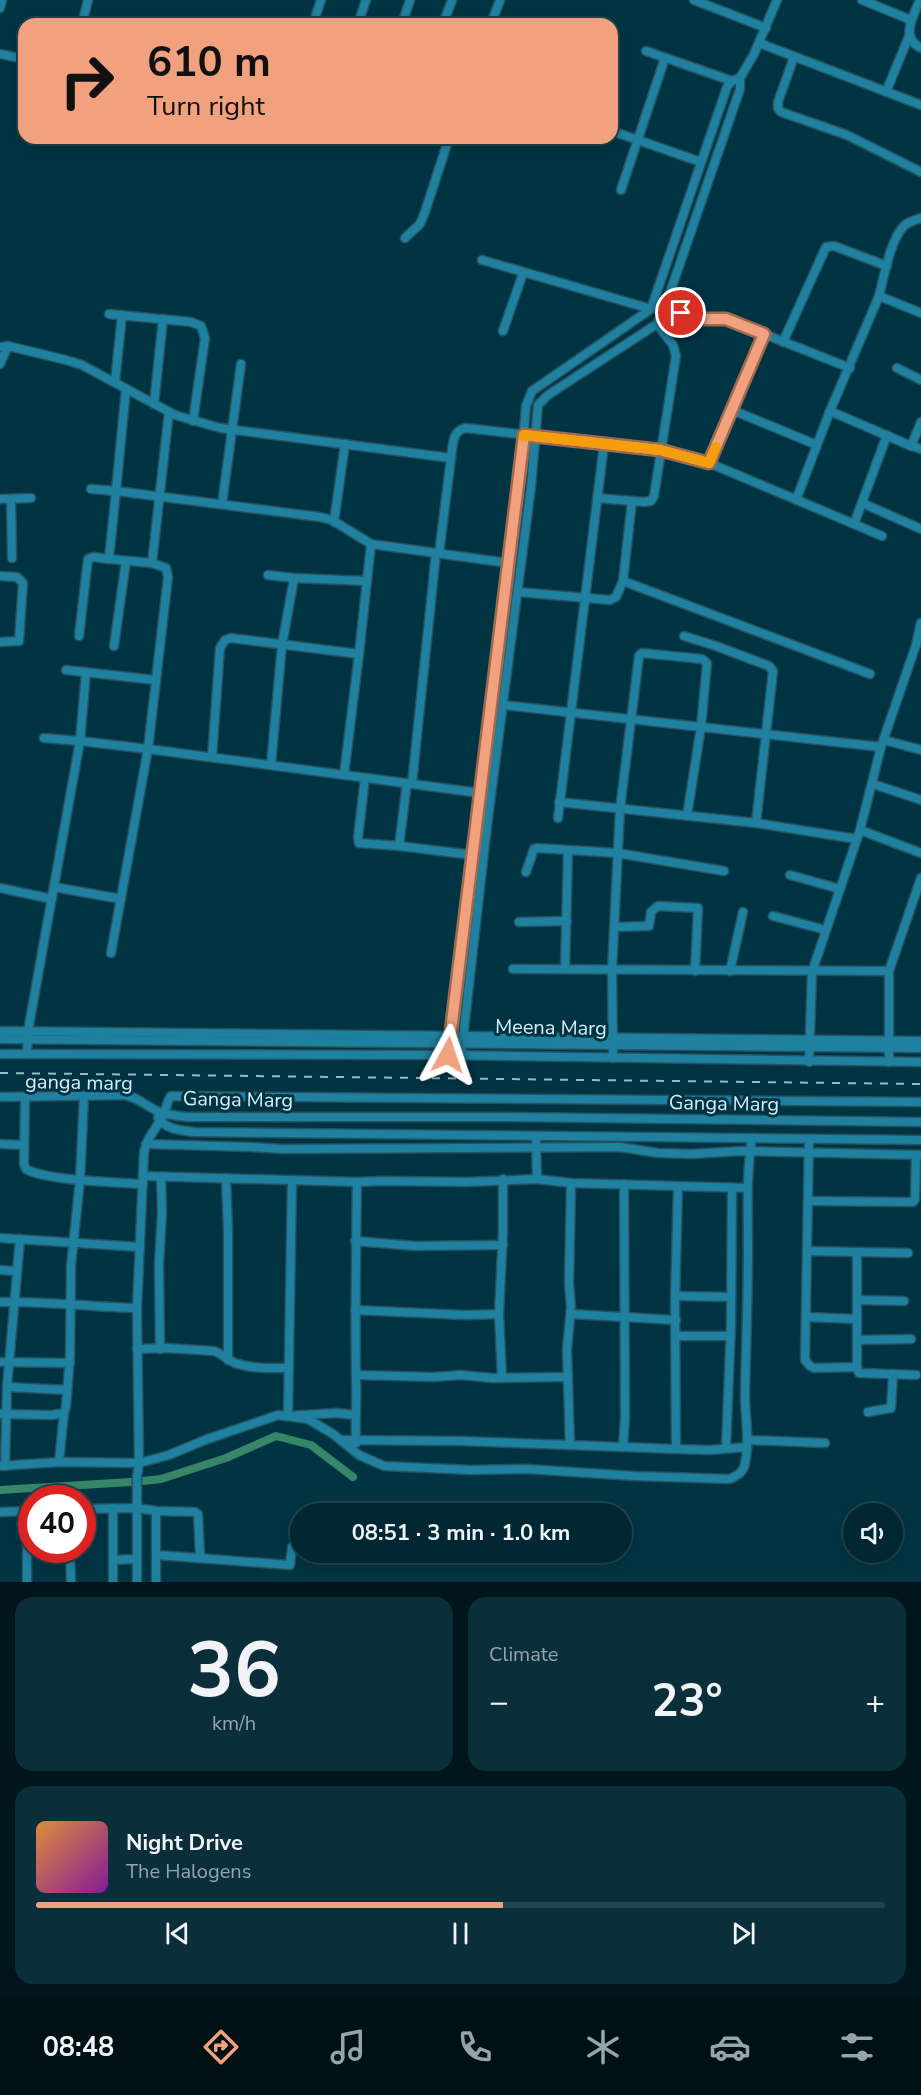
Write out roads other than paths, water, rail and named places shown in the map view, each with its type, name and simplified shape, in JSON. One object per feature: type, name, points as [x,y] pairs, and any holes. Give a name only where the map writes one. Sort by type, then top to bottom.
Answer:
[{"type":"street","points":[[0,8],[2,0]]},
{"type":"street","points":[[84,18],[88,0]]},
{"type":"street","points":[[315,18],[321,0]]},
{"type":"street","points":[[360,18],[366,0]]},
{"type":"street","points":[[404,18],[410,0]]},
{"type":"street","points":[[445,18],[452,0]]},
{"type":"street","points":[[493,18],[500,0]]},
{"type":"street","points":[[694,0],[766,28]]},
{"type":"street","points":[[448,1055],[526,406],[532,391],[651,309],[727,87],[736,80],[759,44],[777,0]]},
{"type":"street","points":[[862,0],[911,20]]},
{"type":"street","points":[[886,92],[909,36],[911,20],[920,0]]},
{"type":"street","points":[[909,36],[913,44],[921,48]]},
{"type":"street","points":[[759,44],[921,105]]},
{"type":"street","points":[[461,1056],[531,488],[538,405],[548,394],[657,324],[740,89],[736,80],[646,51]]},
{"type":"street","points":[[0,54],[18,58]]},
{"type":"street","points":[[794,57],[777,105],[781,112],[847,135],[921,172]]},
{"type":"street","points":[[621,190],[665,58]]},
{"type":"street","points":[[618,133],[701,162]]},
{"type":"street","points":[[405,238],[420,224],[447,144]]},
{"type":"street","points":[[796,500],[830,411],[879,296],[893,245],[905,225],[921,218]]},
{"type":"street","points":[[783,342],[826,247],[834,246],[887,267]]},
{"type":"street","points":[[482,260],[651,309]]},
{"type":"street","points":[[503,331],[522,273]]},
{"type":"street","points":[[879,296],[921,313]]},
{"type":"street","points":[[664,307],[698,318],[726,319],[850,368]]},
{"type":"street","points":[[109,314],[197,323],[204,331],[205,338],[193,422]]},
{"type":"street","points":[[114,382],[122,315]]},
{"type":"street","points":[[154,404],[163,319]]},
{"type":"street","points":[[597,498],[644,502],[651,501],[654,496],[676,356],[673,345],[657,324]]},
{"type":"street","points":[[709,463],[764,334]]},
{"type":"street","points":[[0,364],[4,346],[66,360],[193,422],[232,430],[451,458]]},
{"type":"street","points":[[222,504],[241,364]]},
{"type":"street","points":[[897,368],[921,381]]},
{"type":"street","points":[[109,559],[126,389]]},
{"type":"street","points":[[732,410],[817,445]]},
{"type":"street","points":[[830,411],[921,449]]},
{"type":"street","points":[[152,563],[169,412]]},
{"type":"street","points":[[911,446],[921,422]]},
{"type":"street","points":[[399,846],[410,784],[437,554],[451,458],[454,438],[461,429],[660,450],[709,463],[882,536]]},
{"type":"street","points":[[854,524],[887,435]]},
{"type":"street","points":[[334,522],[345,444]]},
{"type":"street","points":[[558,818],[604,444]]},
{"type":"street","points":[[91,489],[320,517],[334,522],[371,544],[508,563]]},
{"type":"street","points":[[0,499],[31,498]]},
{"type":"street","points":[[11,499],[12,558]]},
{"type":"street","points":[[518,592],[584,599],[616,597],[623,581],[632,501]]},
{"type":"street","points":[[862,503],[921,529]]},
{"type":"street","points":[[344,775],[371,544]]},
{"type":"street","points":[[79,636],[88,559],[94,557],[164,566],[168,574],[148,749],[111,953]]},
{"type":"street","points":[[114,646],[126,561]]},
{"type":"street","points":[[267,575],[367,581]]},
{"type":"street","points":[[0,576],[17,577],[23,583],[19,641],[16,643],[0,642]]},
{"type":"street","points":[[271,765],[282,645],[294,578]]},
{"type":"street","points":[[623,581],[870,674]]},
{"type":"street","points":[[809,1062],[812,972],[859,835],[883,743],[918,646],[921,623]]},
{"type":"street","points":[[684,636],[769,666],[773,671],[756,823]]},
{"type":"street","points":[[212,757],[222,644],[231,638],[359,654]]},
{"type":"street","points":[[613,1058],[612,970],[620,809],[639,656],[645,652],[702,659],[707,663],[701,727],[687,816]]},
{"type":"street","points":[[66,670],[155,680]]},
{"type":"street","points":[[27,1054],[28,1035],[80,741],[86,672]]},
{"type":"street","points":[[504,705],[765,735],[883,743],[921,750]]},
{"type":"street","points":[[44,738],[212,757],[480,793]]},
{"type":"street","points":[[365,778],[359,843],[472,855]]},
{"type":"street","points":[[873,784],[921,800]]},
{"type":"street","points":[[559,802],[859,835],[921,853]]},
{"type":"street","points":[[526,872],[534,849],[537,848],[618,853],[724,870]]},
{"type":"street","points":[[565,969],[568,851]]},
{"type":"street","points":[[790,875],[840,889]]},
{"type":"street","points":[[889,1062],[889,971],[921,878]]},
{"type":"street","points":[[54,887],[121,899]]},
{"type":"street","points":[[0,888],[52,899]]},
{"type":"street","points":[[614,927],[649,926],[651,912],[658,906],[698,908],[695,970]]},
{"type":"street","points":[[730,971],[743,912]]},
{"type":"street","points":[[772,916],[826,930]]},
{"type":"street","points":[[519,922],[567,921]]},
{"type":"street","points":[[513,969],[889,971]]},
{"type":"street","points":[[0,1031],[28,1035],[889,1044],[921,1041]]},
{"type":"street","points":[[0,1039],[28,1035]]},
{"type":"street","points":[[889,1044],[921,1048]]},
{"type":"street","name":"Meena Marg","points":[[0,1054],[448,1055],[921,1062]]},
{"type":"street","name":"ganga marg","points":[[0,1097],[124,1095],[135,1097],[153,1109]]},
{"type":"street","points":[[137,1582],[139,1463],[137,1308],[143,1180],[148,1136],[162,1118],[168,1098],[176,1095],[921,1102]]},
{"type":"street","points":[[59,1462],[70,1363],[71,1266],[80,1180],[84,1096]]},
{"type":"street","points":[[25,1098],[24,1164],[29,1171],[80,1180],[226,1178],[292,1181],[466,1182],[537,1179],[571,1183],[747,1188]]},
{"type":"street","name":"Ganga Marg","points":[[153,1109],[172,1129],[194,1132],[921,1140]]},
{"type":"street","name":"Ganga Marg","points":[[162,1118],[504,1117],[921,1122]]},
{"type":"street","points":[[536,1136],[537,1179]]},
{"type":"street","points":[[20,1239],[10,1364],[3,1415],[2,1466],[59,1462],[139,1463],[169,1455],[278,1415],[308,1419],[356,1452],[384,1466],[471,1470],[527,1469],[730,1479],[740,1474],[745,1466],[747,1444],[745,1406],[747,1188],[752,1138]]},
{"type":"street","points":[[809,1139],[805,1360],[810,1366],[857,1367]]},
{"type":"street","points":[[0,1144],[24,1145]]},
{"type":"street","points":[[146,1144],[282,1149],[620,1147],[658,1153],[692,1154],[808,1152],[919,1155],[913,1202],[807,1201]]},
{"type":"street","points":[[160,1178],[162,1212],[159,1264],[160,1348]]},
{"type":"street","points":[[226,1178],[228,1360]]},
{"type":"street","points":[[502,1179],[503,1245],[499,1314],[502,1378]]},
{"type":"street","points":[[288,1416],[292,1181]]},
{"type":"street","points":[[356,1452],[357,1182]]},
{"type":"street","points":[[570,1445],[567,1350],[571,1314],[569,1284],[571,1183]]},
{"type":"street","points":[[623,1447],[625,1418],[624,1184]]},
{"type":"street","points":[[676,1449],[678,1187]]},
{"type":"street","points":[[726,1448],[732,1188]]},
{"type":"street","points":[[0,1238],[140,1247]]},
{"type":"street","points":[[355,1241],[415,1246],[503,1245]]},
{"type":"street","points":[[807,1251],[908,1253]]},
{"type":"street","points":[[857,1252],[857,1367],[859,1373],[916,1374]]},
{"type":"street","points":[[0,1270],[17,1271]]},
{"type":"street","points":[[676,1296],[731,1297]]},
{"type":"street","points":[[857,1300],[904,1301]]},
{"type":"street","points":[[0,1302],[137,1308]]},
{"type":"street","points":[[355,1310],[465,1315],[499,1314]]},
{"type":"street","points":[[571,1314],[676,1320]]},
{"type":"street","points":[[806,1317],[857,1319]]},
{"type":"street","points":[[676,1336],[730,1336]]},
{"type":"street","points":[[857,1340],[911,1339]]},
{"type":"street","points":[[137,1349],[160,1348],[214,1352],[245,1366],[289,1368]]},
{"type":"street","points":[[0,1362],[10,1364],[24,1361],[70,1363]]},
{"type":"street","points":[[868,1412],[891,1408],[893,1374]]},
{"type":"street","points":[[356,1375],[568,1377]]},
{"type":"street","points":[[7,1387],[67,1390]]},
{"type":"street","points":[[3,1415],[64,1413]]},
{"type":"street","points":[[288,1416],[336,1413],[355,1415]]},
{"type":"street","points":[[341,1440],[676,1449],[726,1448],[747,1444],[825,1443]]},
{"type":"street","points":[[112,1582],[113,1508]]},
{"type":"street","points":[[96,1509],[137,1508],[195,1512],[198,1514],[200,1555],[198,1558]]},
{"type":"street","points":[[0,1512],[18,1511]]},
{"type":"street","points":[[156,1511],[156,1582]]},
{"type":"street","points":[[156,1555],[290,1565],[290,1563]]},
{"type":"street","points":[[113,1560],[137,1559]]},
{"type":"street","points":[[27,1582],[28,1563]]},
{"type":"street","points":[[70,1563],[71,1582]]},
{"type":"waterway","points":[[143,1481],[161,1479],[226,1458],[276,1436],[311,1445],[353,1477]]},
{"type":"waterway","points":[[0,1490],[131,1482]]},
{"type":"railway","points":[[0,1073],[921,1084]]}]
